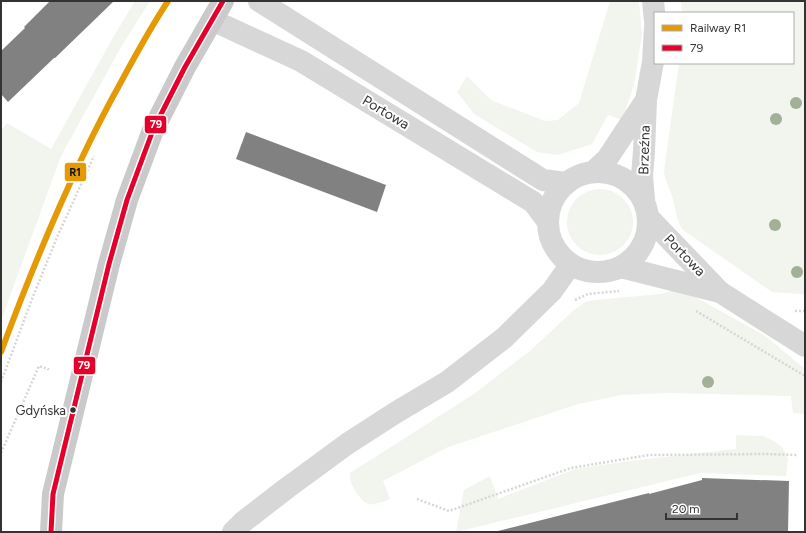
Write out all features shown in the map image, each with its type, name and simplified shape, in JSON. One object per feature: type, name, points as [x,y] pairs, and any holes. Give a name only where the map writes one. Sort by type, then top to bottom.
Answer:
[{"type":"main road","points":[[37,532],[53,494],[109,264],[127,200],[153,130],[185,68],[223,1]]},
{"type":"main road","points":[[50,532],[53,494]]},
{"type":"street","name":"Portowa","points":[[259,1],[543,180],[566,183]]},
{"type":"street","points":[[653,1],[654,12]]},
{"type":"street","name":"Portowa","points":[[212,20],[301,61],[335,81],[533,202],[548,222]]},
{"type":"street","name":"Brzeźna","points":[[646,209],[642,176],[646,100],[653,62],[654,44]]},
{"type":"street","points":[[335,81],[350,59]]},
{"type":"street","points":[[395,118],[409,96]]},
{"type":"street","name":"Brzeźna","points":[[594,171],[607,159],[646,100]]},
{"type":"street","points":[[594,171],[615,174],[632,184],[646,209],[646,238],[635,257],[621,267],[604,272],[582,270],[570,264],[560,255],[553,244],[549,232],[548,222],[550,205],[562,186],[576,176],[594,171]]},
{"type":"street","name":"Portowa","points":[[646,209],[720,292],[805,346]]},
{"type":"street","points":[[233,532],[243,522],[287,488],[347,444],[394,413],[447,382],[504,338],[552,291],[570,264]]},
{"type":"street","name":"Portowa","points":[[621,267],[720,292]]},
{"type":"path","points":[[1,382],[58,235],[94,156]]},
{"type":"path","points":[[690,307],[805,376]]},
{"type":"path","points":[[795,311],[805,310]]},
{"type":"path","points":[[1,453],[39,366],[48,370]]},
{"type":"path","points":[[417,499],[449,511],[571,468],[649,455],[766,454],[798,456]]},
{"type":"shaded area","points":[[135,1],[150,1],[121,47],[61,156],[1,321],[1,131],[7,123],[51,149]]},
{"type":"shaded area","points":[[610,1],[639,1],[642,34],[634,85],[622,120],[608,115],[592,144],[558,155],[537,152],[474,114],[457,92],[467,76],[491,100],[545,121],[558,120],[579,103]]},
{"type":"shaded area","points":[[681,1],[805,1],[805,295],[772,292],[683,230],[666,182],[664,171],[679,64],[794,64],[794,12],[682,12]]},
{"type":"shaded area","points":[[600,189],[612,192],[623,199],[630,210],[633,222],[630,234],[623,245],[612,252],[600,255],[588,252],[577,245],[570,234],[567,222],[570,210],[577,199],[588,192]]},
{"type":"shaded area","points":[[679,288],[764,335],[805,369],[805,414],[793,413],[791,396],[668,393],[621,395],[578,404],[448,447],[383,481],[390,499],[385,501],[369,504],[366,503],[356,492],[350,480],[350,473],[474,394],[531,350],[573,311],[585,302],[661,294]]},
{"type":"shaded area","points":[[736,435],[763,436],[774,441],[783,448],[788,459],[786,476],[700,473],[456,532],[464,490],[490,476],[498,499],[575,469],[629,461],[736,449]]},
{"type":"building","points":[[50,1],[114,1],[8,102],[1,94],[1,51]]},
{"type":"building","points":[[246,132],[386,185],[377,212],[236,159]]},
{"type":"building","points":[[702,478],[789,481],[788,532],[494,532],[649,494],[702,480]]},
{"type":"rail line","name":"R1","points":[[1,352],[27,283],[71,181],[103,115],[132,61],[168,1]]},
{"type":"transit line","name":"79","points":[[51,532],[53,494],[109,264],[127,200],[153,130],[185,67],[223,1]]},
{"type":"place","name":"Gdyńska","points":[[73,410]]}]
